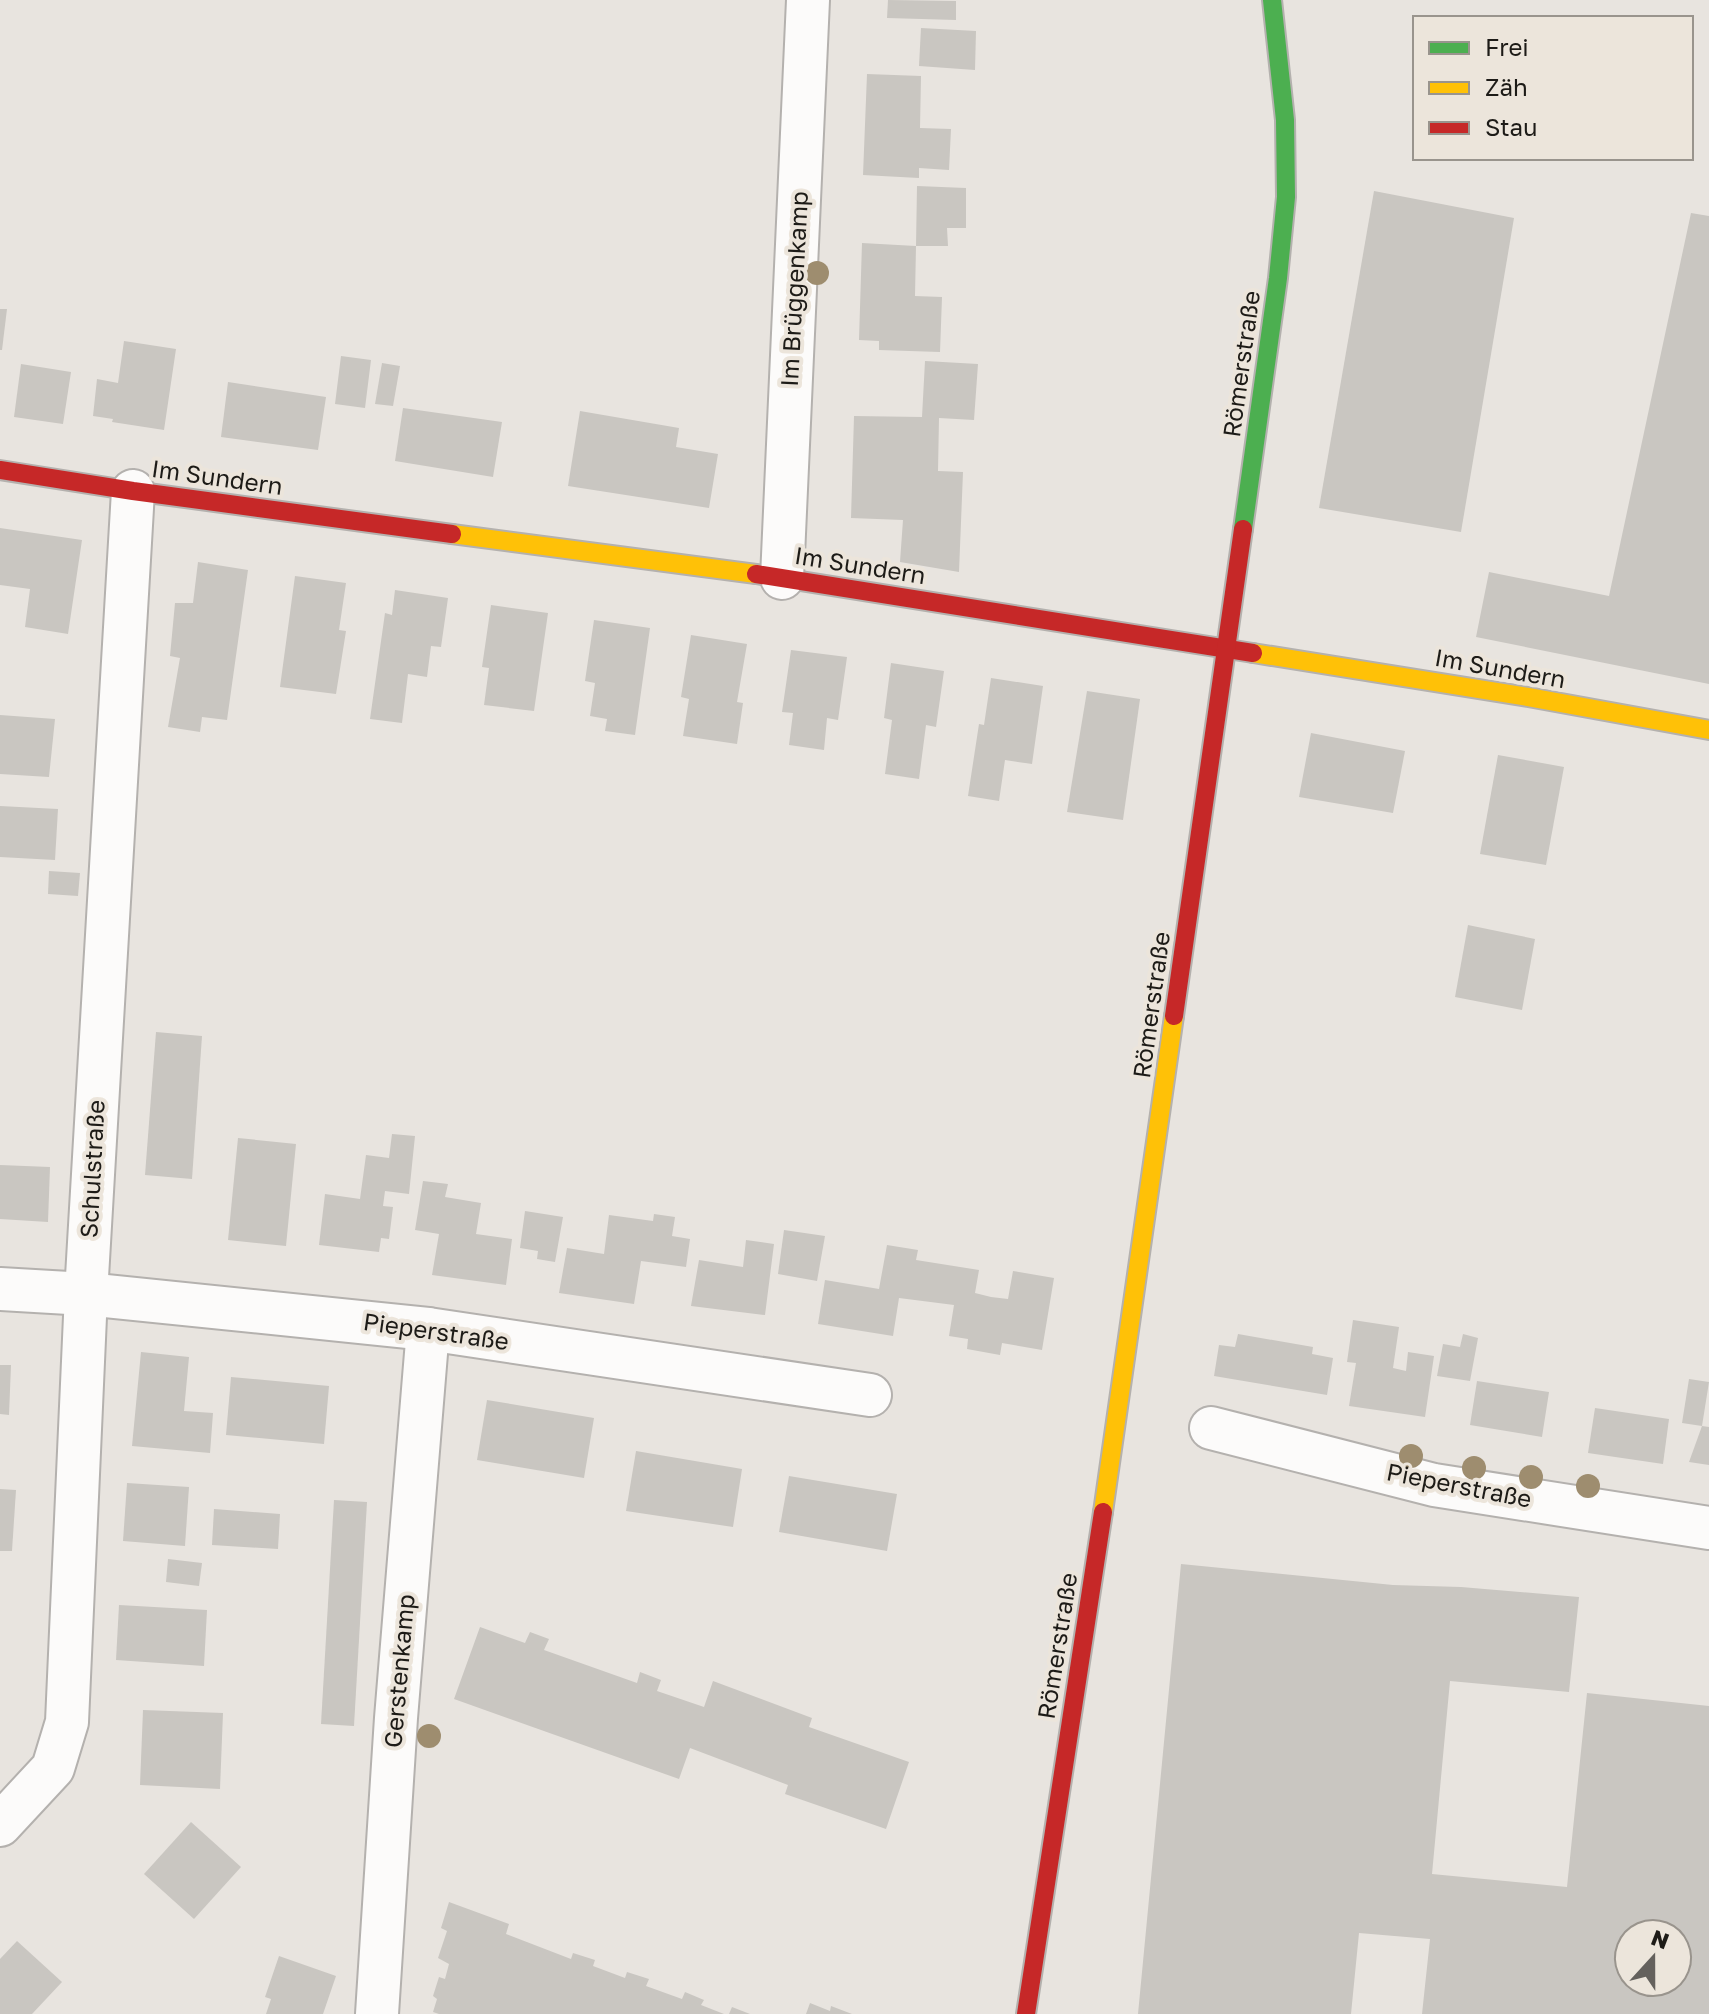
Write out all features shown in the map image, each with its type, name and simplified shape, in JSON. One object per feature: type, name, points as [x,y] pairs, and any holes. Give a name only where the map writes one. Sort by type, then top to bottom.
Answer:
[{"type":"main road","name":"Römerstraße","points":[[1026,2014],[1118,1415],[1265,380],[1286,197],[1285,120],[1272,0]]},
{"type":"main road","name":"Im Sundern","points":[[0,470],[133,491],[782,578],[1528,697],[1709,730]]},
{"type":"street","name":"Im Brüggenkamp","points":[[782,578],[808,0]]},
{"type":"street","name":"Schulstraße","points":[[0,1825],[53,1768],[67,1722],[86,1294],[133,491]]},
{"type":"street","name":"Pieperstraße","points":[[0,1289],[86,1294],[428,1329],[870,1395]]},
{"type":"street","name":"Gerstenkamp","points":[[377,2014],[396,1718],[428,1329]]},
{"type":"street","name":"Pieperstraße","points":[[1211,1428],[1434,1485],[1709,1528]]},
{"type":"building","points":[[888,0],[956,1],[956,20],[887,18]]},
{"type":"building","points":[[921,28],[976,31],[975,70],[919,66]]},
{"type":"building","points":[[867,74],[921,76],[920,128],[951,129],[949,170],[919,168],[919,178],[863,175]]},
{"type":"building","points":[[917,186],[966,188],[966,228],[947,228],[948,246],[916,246]]},
{"type":"building","points":[[1374,191],[1514,218],[1461,532],[1319,508]]},
{"type":"building","points":[[1691,213],[1709,216],[1709,684],[1476,637],[1489,572],[1609,596]]},
{"type":"building","points":[[862,243],[916,246],[915,296],[942,297],[940,352],[879,350],[879,341],[859,340]]},
{"type":"building","points":[[0,309],[7,309],[2,350],[0,350]]},
{"type":"building","points":[[124,341],[176,349],[164,430],[93,416],[97,379],[118,383]]},
{"type":"building","points":[[341,356],[371,360],[365,408],[335,404]]},
{"type":"building","points":[[925,361],[978,364],[974,420],[939,418],[938,471],[963,472],[959,572],[900,562],[903,520],[851,518],[854,416],[922,417]]},
{"type":"building","points":[[382,363],[400,366],[393,406],[375,404]]},
{"type":"building","points":[[21,364],[71,372],[63,424],[14,417]]},
{"type":"building","points":[[228,382],[326,397],[318,450],[221,437]]},
{"type":"building","points":[[403,408],[502,422],[493,477],[395,461]]},
{"type":"building","points":[[580,411],[679,428],[676,447],[718,454],[709,508],[568,486]]},
{"type":"building","points":[[0,528],[82,540],[68,634],[25,627],[30,589],[0,585]]},
{"type":"building","points":[[198,562],[248,570],[227,720],[202,717],[200,732],[168,727],[180,658],[170,656],[175,603],[193,603]]},
{"type":"building","points":[[295,576],[346,583],[339,630],[346,631],[336,694],[280,687]]},
{"type":"building","points":[[395,590],[448,598],[441,647],[431,646],[427,677],[408,674],[402,723],[370,719],[385,613],[392,615]]},
{"type":"building","points":[[491,605],[548,613],[534,711],[484,705],[489,668],[482,667]]},
{"type":"building","points":[[594,620],[650,628],[635,735],[605,731],[607,719],[590,716],[595,683],[585,681]]},
{"type":"building","points":[[691,635],[747,644],[737,702],[743,703],[737,744],[683,736],[689,699],[681,697]]},
{"type":"building","points":[[791,650],[847,657],[838,720],[827,718],[824,750],[789,745],[793,713],[782,712]]},
{"type":"building","points":[[891,663],[944,671],[936,727],[926,725],[919,779],[885,774],[892,720],[884,718]]},
{"type":"building","points":[[991,678],[1043,686],[1032,764],[1005,760],[999,801],[968,796],[979,724],[984,725]]},
{"type":"building","points":[[1087,691],[1140,699],[1123,820],[1067,812]]},
{"type":"building","points":[[0,715],[55,719],[49,777],[0,774]]},
{"type":"building","points":[[1311,733],[1405,751],[1393,813],[1299,797]]},
{"type":"building","points":[[1498,755],[1564,767],[1546,865],[1480,854]]},
{"type":"building","points":[[0,806],[58,809],[55,860],[0,857]]},
{"type":"building","points":[[49,871],[80,873],[78,896],[48,894]]},
{"type":"building","points":[[1468,925],[1535,939],[1522,1010],[1455,997]]},
{"type":"building","points":[[156,1032],[202,1036],[192,1179],[145,1175]]},
{"type":"building","points":[[392,1134],[415,1136],[409,1194],[385,1191],[383,1206],[393,1207],[389,1239],[381,1238],[379,1252],[319,1245],[325,1194],[360,1199],[366,1155],[389,1158]]},
{"type":"building","points":[[238,1138],[296,1144],[286,1246],[228,1240]]},
{"type":"building","points":[[0,1165],[50,1167],[48,1222],[0,1219]]},
{"type":"building","points":[[423,1181],[448,1184],[445,1197],[481,1203],[476,1234],[512,1239],[506,1285],[432,1275],[439,1234],[415,1230]]},
{"type":"building","points":[[525,1211],[563,1217],[555,1262],[537,1259],[538,1251],[520,1248]]},
{"type":"building","points":[[654,1214],[675,1217],[672,1236],[690,1239],[686,1267],[641,1261],[634,1304],[559,1293],[567,1248],[604,1254],[609,1215],[653,1221]]},
{"type":"building","points":[[784,1230],[825,1236],[817,1281],[778,1274]]},
{"type":"building","points":[[746,1240],[774,1244],[765,1315],[691,1306],[699,1260],[743,1267]]},
{"type":"building","points":[[887,1245],[918,1250],[916,1260],[979,1270],[975,1293],[991,1297],[1008,1299],[1013,1271],[1054,1278],[1042,1350],[1002,1343],[1000,1355],[967,1349],[968,1339],[949,1336],[954,1305],[899,1298],[893,1336],[818,1324],[825,1280],[879,1289]]},
{"type":"building","points":[[1353,1320],[1399,1327],[1393,1368],[1406,1371],[1408,1352],[1434,1356],[1425,1417],[1349,1406],[1356,1363],[1347,1362]]},
{"type":"building","points":[[1238,1334],[1313,1347],[1312,1354],[1333,1358],[1327,1395],[1214,1376],[1219,1345],[1235,1347]]},
{"type":"building","points":[[1463,1334],[1478,1338],[1470,1381],[1437,1376],[1443,1344],[1460,1347]]},
{"type":"building","points":[[141,1352],[189,1357],[184,1411],[213,1413],[210,1453],[132,1446]]},
{"type":"building","points":[[0,1365],[11,1365],[9,1415],[0,1414]]},
{"type":"building","points":[[231,1377],[329,1386],[324,1444],[226,1435]]},
{"type":"building","points":[[1689,1379],[1709,1382],[1702,1426],[1682,1423]]},
{"type":"building","points":[[1477,1381],[1549,1392],[1542,1437],[1470,1425]]},
{"type":"building","points":[[487,1400],[594,1418],[584,1478],[477,1460]]},
{"type":"building","points":[[1595,1408],[1669,1419],[1663,1464],[1588,1453]]},
{"type":"building","points":[[1702,1426],[1709,1427],[1709,1465],[1689,1462]]},
{"type":"building","points":[[636,1451],[742,1469],[733,1527],[626,1511]]},
{"type":"building","points":[[789,1476],[897,1494],[887,1551],[779,1532]]},
{"type":"building","points":[[127,1483],[189,1487],[185,1546],[123,1541]]},
{"type":"building","points":[[0,1489],[16,1490],[12,1551],[0,1551]]},
{"type":"building","points":[[334,1500],[367,1502],[354,1726],[321,1724]]},
{"type":"building","points":[[214,1509],[280,1514],[278,1549],[212,1545]]},
{"type":"building","points":[[168,1559],[202,1563],[199,1586],[166,1582]]},
{"type":"building","points":[[1181,1564],[1393,1585],[1579,1597],[1569,1692],[1450,1681],[1432,1874],[1567,1887],[1587,1693],[1709,1706],[1709,2014],[1422,2014],[1430,1939],[1359,1933],[1351,2014],[1138,2014]]},
{"type":"building","points":[[119,1605],[207,1610],[204,1666],[116,1660]]},
{"type":"building","points":[[480,1627],[525,1643],[530,1632],[549,1639],[544,1650],[637,1683],[640,1672],[661,1680],[657,1691],[704,1707],[713,1681],[812,1718],[809,1727],[909,1762],[886,1829],[785,1794],[788,1785],[690,1748],[679,1779],[454,1699]]},
{"type":"building","points":[[143,1710],[223,1713],[220,1789],[140,1785]]},
{"type":"building","points":[[191,1822],[241,1867],[194,1919],[144,1874]]},
{"type":"building","points":[[449,1902],[509,1924],[506,1934],[571,1959],[573,1953],[595,1960],[593,1966],[625,1978],[627,1972],[649,1979],[646,1986],[682,1999],[685,1992],[704,2000],[701,2005],[724,2014],[433,2012],[437,1999],[433,1996],[439,1977],[445,1979],[449,1964],[438,1958],[447,1931],[441,1928]]},
{"type":"building","points":[[17,1941],[62,1982],[32,2014],[0,2014],[0,1959]]},
{"type":"building","points":[[279,1956],[336,1976],[323,2014],[266,2014],[271,1999],[265,1997]]},
{"type":"building","points":[[810,2003],[830,2011],[831,2006],[852,2014],[806,2014]]},
{"type":"building","points":[[732,2007],[750,2014],[729,2014]]},
{"type":"traffic: fast","points":[[1243,529],[1278,278],[1286,197],[1285,120],[1272,0]]},
{"type":"traffic: slow","points":[[452,534],[756,574]]},
{"type":"traffic: slow","points":[[1253,653],[1528,697],[1709,730]]},
{"type":"traffic: slow","points":[[1103,1512],[1174,1016]]},
{"type":"traffic: jam","points":[[0,470],[452,534]]},
{"type":"traffic: jam","points":[[1174,1016],[1243,529]]},
{"type":"traffic: jam","points":[[756,574],[1253,653]]},
{"type":"traffic: jam","points":[[1026,2014],[1103,1512]]}]
